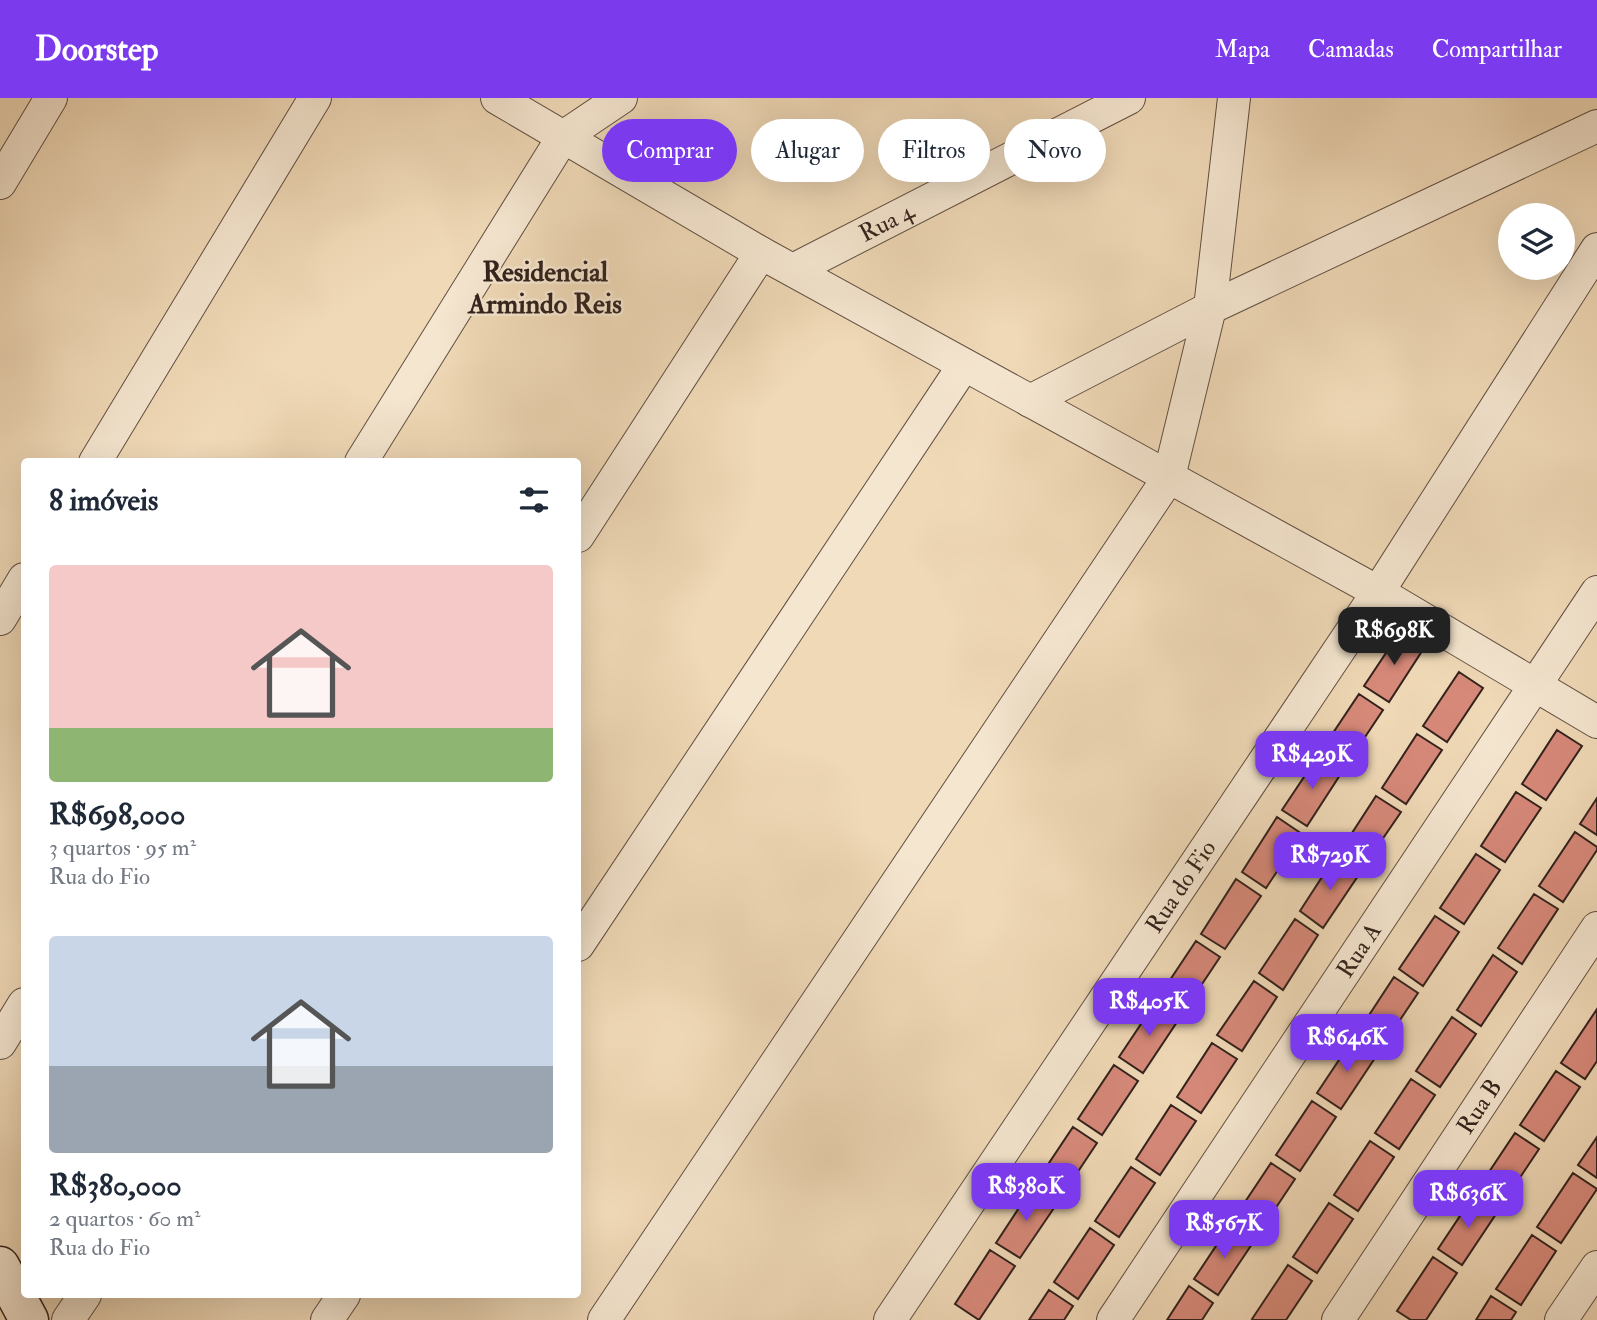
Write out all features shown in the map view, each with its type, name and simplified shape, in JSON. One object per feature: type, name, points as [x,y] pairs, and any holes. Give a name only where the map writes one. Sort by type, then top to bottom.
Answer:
[{"type":"main road","points":[[0,1266],[29,1320]]},
{"type":"street","points":[[0,183],[51,98]]},
{"type":"street","points":[[97,458],[315,98]]},
{"type":"street","points":[[497,98],[761,253],[1378,592],[1597,722]]},
{"type":"street","points":[[363,458],[563,137],[621,98]]},
{"type":"street","name":"Rua 4","points":[[793,270],[1129,98]]},
{"type":"street","points":[[604,1320],[1169,477],[1210,308],[1234,98]]},
{"type":"street","points":[[1030,401],[1210,308],[1597,126]]},
{"type":"street","name":"Rua do Fio","points":[[890,1320],[1378,592],[1597,249]]},
{"type":"street","points":[[581,531],[761,253]]},
{"type":"street","points":[[581,940],[964,365]]},
{"type":"street","points":[[0,619],[21,584]]},
{"type":"street","name":"Rua A","points":[[1113,1320],[1597,592]]},
{"type":"street","name":"Rua B","points":[[1338,1320],[1597,928]]},
{"type":"street","points":[[0,1043],[21,1009]]},
{"type":"street","points":[[1561,1320],[1597,1267]]},
{"type":"street","points":[[68,1320],[83,1298]]},
{"type":"street","points":[[327,1320],[342,1298]]},
{"type":"building","points":[[1400,632],[1424,648],[1389,702],[1364,686]]},
{"type":"building","points":[[1459,672],[1483,688],[1447,742],[1423,726]]},
{"type":"building","points":[[1359,694],[1383,710],[1347,764],[1323,748]]},
{"type":"building","points":[[1557,730],[1582,746],[1546,800],[1522,784]]},
{"type":"building","points":[[1417,734],[1442,750],[1406,804],[1382,788]]},
{"type":"building","points":[[1318,756],[1342,772],[1307,826],[1282,810]]},
{"type":"building","points":[[1516,792],[1541,808],[1505,862],[1481,846]]},
{"type":"building","points":[[1376,796],[1401,812],[1364,866],[1341,850]]},
{"type":"building","points":[[1597,798],[1597,835],[1580,824]]},
{"type":"building","points":[[1277,817],[1302,834],[1266,888],[1242,872]]},
{"type":"building","points":[[1575,832],[1597,847],[1597,850],[1563,902],[1539,886]]},
{"type":"building","points":[[1476,854],[1500,870],[1464,924],[1440,908]]},
{"type":"building","points":[[1335,857],[1360,873],[1323,928],[1300,911]]},
{"type":"building","points":[[1236,879],[1261,896],[1225,949],[1201,934]]},
{"type":"building","points":[[1534,894],[1558,909],[1522,964],[1498,948]]},
{"type":"building","points":[[1435,916],[1459,932],[1423,986],[1399,969]]},
{"type":"building","points":[[1295,919],[1318,935],[1283,990],[1259,973]]},
{"type":"building","points":[[1196,941],[1220,957],[1184,1011],[1160,995]]},
{"type":"building","points":[[1493,955],[1517,972],[1481,1026],[1457,1010]]},
{"type":"building","points":[[1394,977],[1418,993],[1382,1047],[1358,1032]]},
{"type":"building","points":[[1254,981],[1277,997],[1242,1051],[1217,1035]]},
{"type":"building","points":[[1155,1003],[1179,1019],[1143,1073],[1119,1057]]},
{"type":"building","points":[[1597,1009],[1597,1061],[1585,1079],[1561,1063]]},
{"type":"building","points":[[1452,1017],[1476,1034],[1440,1087],[1416,1071]]},
{"type":"building","points":[[1353,1039],[1377,1055],[1341,1109],[1317,1093]]},
{"type":"building","points":[[1212,1043],[1237,1059],[1201,1113],[1177,1097]]},
{"type":"building","points":[[1114,1065],[1138,1081],[1102,1135],[1078,1119]]},
{"type":"building","points":[[1556,1071],[1580,1087],[1544,1141],[1520,1125]]},
{"type":"building","points":[[1411,1079],[1435,1095],[1399,1149],[1375,1133]]},
{"type":"building","points":[[1312,1101],[1336,1117],[1300,1171],[1276,1155]]},
{"type":"building","points":[[1171,1105],[1196,1121],[1160,1175],[1136,1159]]},
{"type":"building","points":[[1073,1127],[1097,1143],[1061,1197],[1037,1181]]},
{"type":"building","points":[[1515,1133],[1539,1149],[1503,1203],[1479,1187]]},
{"type":"building","points":[[1597,1137],[1597,1178],[1578,1165]]},
{"type":"building","points":[[1370,1141],[1394,1157],[1358,1211],[1334,1195]]},
{"type":"building","points":[[1271,1163],[1295,1179],[1259,1233],[1235,1217]]},
{"type":"building","points":[[1131,1167],[1155,1183],[1119,1237],[1095,1221]]},
{"type":"building","points":[[1573,1173],[1597,1189],[1561,1243],[1537,1227]]},
{"type":"building","points":[[1032,1188],[1056,1205],[1020,1258],[996,1243]]},
{"type":"building","points":[[1474,1195],[1498,1211],[1462,1265],[1438,1249]]},
{"type":"building","points":[[1329,1203],[1353,1219],[1317,1273],[1293,1257]]},
{"type":"building","points":[[1230,1225],[1254,1241],[1218,1295],[1194,1279]]},
{"type":"building","points":[[1090,1228],[1114,1245],[1078,1299],[1054,1282]]},
{"type":"building","points":[[1532,1235],[1556,1251],[1521,1305],[1496,1289]]},
{"type":"building","points":[[990,1250],[1015,1266],[979,1320],[955,1304]]},
{"type":"building","points":[[1433,1257],[1457,1273],[1426,1320],[1411,1320],[1397,1311]]},
{"type":"building","points":[[1288,1265],[1312,1281],[1286,1320],[1252,1319]]},
{"type":"building","points":[[1189,1286],[1213,1303],[1202,1320],[1167,1320]]},
{"type":"building","points":[[1049,1290],[1073,1306],[1064,1320],[1029,1320]]},
{"type":"building","points":[[1491,1296],[1516,1312],[1511,1320],[1476,1320]]},
{"type":"district","name":"Residencial Armindo Reis","points":[[545,287]]}]
